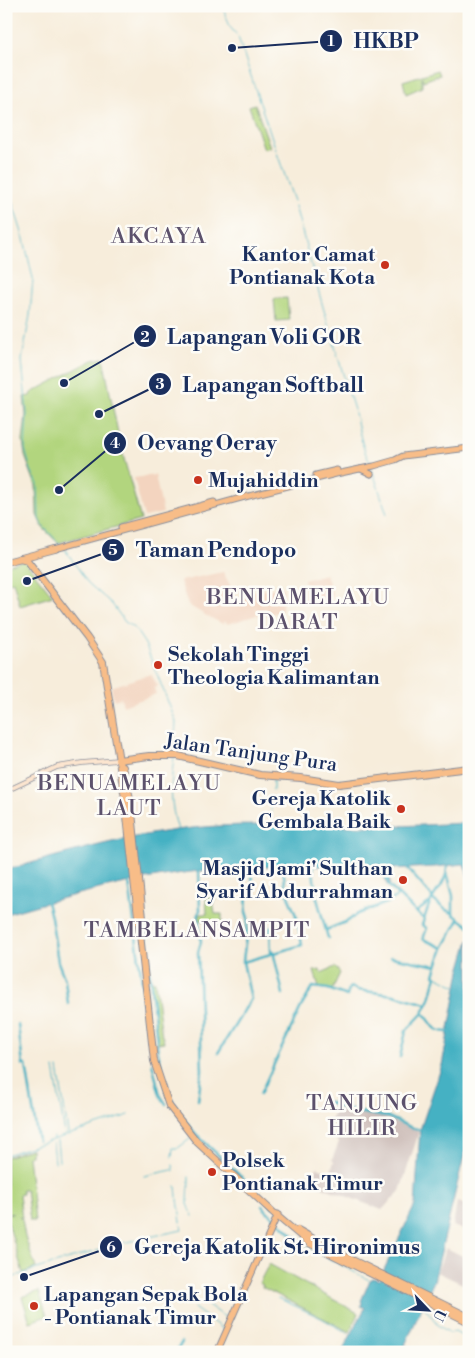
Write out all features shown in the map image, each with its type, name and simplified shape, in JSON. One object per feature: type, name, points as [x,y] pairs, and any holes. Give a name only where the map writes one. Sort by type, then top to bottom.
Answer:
[{"type":"highway","points":[[6,560],[32,555],[54,547]]},
{"type":"highway","points":[[6,560],[54,547]]},
{"type":"highway","points":[[32,555],[31,562],[39,574],[103,658],[120,758],[142,932]]},
{"type":"highway","points":[[20,558],[26,560],[39,574]]},
{"type":"highway","name":"Jalan Tanjung Pura","points":[[120,758],[175,755],[260,773],[338,781],[469,767]]},
{"type":"highway","points":[[120,758],[131,803],[154,1055],[167,1099],[198,1141],[261,1200],[277,1219],[309,1243],[452,1311],[469,1317]]},
{"type":"highway","points":[[277,1219],[362,1268]]},
{"type":"highway","points":[[452,1311],[469,1322]]},
{"type":"main road","points":[[54,547],[317,477],[412,455],[469,448]]},
{"type":"main road","points":[[317,477],[361,469],[369,465]]},
{"type":"main road","points":[[361,469],[371,474]]},
{"type":"main road","points":[[6,791],[53,768],[120,758]]},
{"type":"main road","points":[[216,1352],[277,1219]]},
{"type":"shaded area","points":[[155,475],[163,513],[144,517],[134,478]]},
{"type":"shaded area","points":[[223,572],[234,593],[234,599],[250,594],[255,600],[252,591],[283,588],[282,611],[259,617],[255,605],[257,615],[228,624],[225,621],[223,624],[188,605],[180,581]]},
{"type":"shaded area","points":[[326,574],[333,596],[311,602],[307,586],[309,585],[305,584],[304,580]]},
{"type":"shaded area","points":[[151,674],[158,686],[154,688],[156,694],[123,706],[121,698],[114,700],[111,687]]},
{"type":"shaded area","points":[[336,1109],[382,1117],[419,1132],[400,1191],[382,1210],[312,1183],[317,1167],[331,1172],[334,1161],[332,1160],[339,1142],[336,1140],[341,1127],[329,1122]]},
{"type":"shaded area","points":[[457,1202],[469,1206],[469,1232],[453,1226]]},
{"type":"shaded area","points":[[446,1248],[469,1259],[469,1287],[437,1272]]},
{"type":"green space","points":[[438,70],[440,75],[423,81],[422,77],[422,87],[406,94],[403,81]]},
{"type":"green space","points":[[255,104],[270,147],[264,149],[249,106]]},
{"type":"green space","points":[[287,298],[289,320],[276,321],[274,299]]},
{"type":"green space","points":[[103,358],[121,448],[141,520],[58,543],[43,528],[37,515],[36,486],[25,456],[23,441],[26,415],[24,397],[30,396],[31,393],[93,360]]},
{"type":"green space","points":[[24,560],[53,596],[20,606],[13,581],[6,585],[6,566],[8,567],[8,565]]},
{"type":"green space","points":[[210,894],[214,894],[215,914],[222,914],[222,925],[209,927],[210,925],[206,921],[200,920],[200,914],[207,914],[206,898],[209,898]]},
{"type":"green space","points":[[335,967],[340,973],[332,990],[319,987],[314,971],[320,970],[321,973]]},
{"type":"green space","points":[[155,981],[164,1042],[158,1043],[151,982]]},
{"type":"green space","points":[[31,1149],[31,1156],[28,1156],[35,1221],[30,1221],[26,1190],[22,1190],[22,1194],[19,1195],[22,1218],[19,1217],[22,1219],[25,1237],[36,1268],[23,1273],[6,1216],[6,1214],[13,1214],[6,1213],[6,1157]]},
{"type":"green space","points":[[269,1264],[358,1313],[350,1332],[262,1287],[263,1285],[259,1283]]},
{"type":"green space","name":"Lapangan Sepak Bola - Pontianak Timur","points":[[39,1291],[47,1316],[30,1322],[22,1297]]},
{"type":"water","points":[[469,824],[469,879],[464,864],[388,869],[390,884],[387,885],[382,877],[381,865],[222,869],[175,874],[126,883],[77,894],[6,914],[6,870],[133,837],[218,826],[376,826]]},
{"type":"water","points":[[469,940],[469,1135],[434,1281],[405,1345],[411,1349],[409,1352],[342,1352],[365,1308],[361,1306],[361,1301],[370,1280],[373,1278],[379,1280],[415,1205],[420,1130],[442,1065],[460,971]]},
{"type":"waterway","points":[[222,6],[225,13]]},
{"type":"waterway","points":[[227,18],[230,27],[236,34]]},
{"type":"waterway","points":[[238,37],[267,124]]},
{"type":"waterway","points":[[268,126],[276,150]]},
{"type":"waterway","points":[[277,153],[294,201]]},
{"type":"waterway","points":[[6,182],[24,239],[33,279],[30,315],[22,360],[27,414],[25,449],[31,470],[38,484],[39,519],[61,545]]},
{"type":"waterway","points":[[295,206],[354,410]]},
{"type":"waterway","points":[[355,413],[363,447],[371,463]]},
{"type":"waterway","points":[[372,469],[382,499]]},
{"type":"waterway","points":[[383,502],[387,514]]},
{"type":"waterway","points":[[64,548],[88,583],[112,604],[125,622],[135,629],[145,644],[176,722],[174,754]]},
{"type":"waterway","points":[[174,758],[172,794],[173,812],[178,830]]},
{"type":"waterway","points":[[273,780],[273,790]]},
{"type":"waterway","points":[[271,809],[274,803]]},
{"type":"waterway","points":[[313,866],[315,891],[328,938]]},
{"type":"waterway","points":[[443,948],[423,939],[427,928],[422,925],[431,902],[444,880],[447,867]]},
{"type":"waterway","points":[[243,961],[248,918],[246,912],[247,892],[253,890],[252,868]]},
{"type":"waterway","points":[[283,868],[286,891],[297,918],[270,928],[271,952],[273,951],[283,994]]},
{"type":"waterway","points":[[408,869],[433,898]]},
{"type":"waterway","points":[[198,1100],[202,1071],[198,952],[201,942],[198,917],[200,910],[199,871]]},
{"type":"waterway","points":[[448,876],[453,896],[453,914],[469,926]]},
{"type":"waterway","points":[[129,883],[143,990]]},
{"type":"waterway","points":[[388,885],[416,912],[429,903]]},
{"type":"waterway","points":[[326,930],[348,921],[357,914],[389,902],[397,896]]},
{"type":"waterway","points":[[432,899],[453,913]]},
{"type":"waterway","points":[[47,902],[58,962],[65,980],[68,1004]]},
{"type":"waterway","points":[[416,912],[424,919]]},
{"type":"waterway","points":[[144,918],[158,1052],[167,1092],[180,1115],[197,1135],[273,1207]]},
{"type":"waterway","points":[[218,1053],[251,999],[243,962],[302,945],[297,918]]},
{"type":"waterway","points":[[400,1057],[406,1031],[423,1013],[430,999],[436,976],[434,975],[443,948],[459,919]]},
{"type":"waterway","points":[[391,957],[437,966]]},
{"type":"waterway","points":[[436,976],[456,986]]},
{"type":"waterway","points":[[260,1094],[301,1007],[313,987],[328,989],[347,996],[351,987],[357,990],[394,995],[427,1004]]},
{"type":"waterway","points":[[423,1013],[436,1029],[449,1032]]},
{"type":"waterway","points":[[18,1025],[23,1065],[26,1065],[38,1141]]},
{"type":"waterway","points":[[152,1063],[160,1095],[166,1104]]},
{"type":"waterway","points":[[54,1068],[65,1134]]},
{"type":"waterway","points":[[58,1068],[68,1133]]},
{"type":"waterway","points":[[327,1102],[352,1111],[388,1117],[420,1130]]},
{"type":"waterway","points":[[6,1155],[129,1115]]},
{"type":"waterway","points":[[174,1148],[178,1148],[190,1139]]},
{"type":"waterway","points":[[57,1141],[59,1161]]},
{"type":"waterway","points":[[53,1143],[55,1162]]},
{"type":"waterway","points":[[172,1157],[173,1148]]},
{"type":"waterway","points":[[173,1165],[174,1171]]},
{"type":"waterway","points":[[144,1176],[172,1170]]},
{"type":"waterway","points":[[189,1177],[188,1204],[193,1216]]},
{"type":"waterway","points":[[176,1186],[177,1197]]},
{"type":"waterway","points":[[178,1199],[180,1214]]},
{"type":"waterway","points":[[262,1206],[276,1220]]},
{"type":"waterway","points":[[180,1216],[181,1222]]},
{"type":"waterway","points":[[279,1222],[295,1237]]},
{"type":"waterway","points":[[149,1237],[182,1230],[181,1225]]},
{"type":"waterway","points":[[295,1237],[298,1240]]},
{"type":"waterway","points":[[128,1242],[145,1238]]},
{"type":"waterway","points":[[300,1241],[314,1251]]},
{"type":"waterway","points":[[109,1247],[126,1242]]},
{"type":"waterway","points":[[96,1251],[108,1248]]},
{"type":"waterway","points":[[78,1256],[93,1252]]},
{"type":"waterway","points":[[316,1252],[356,1273]]},
{"type":"waterway","points":[[63,1261],[76,1257]]},
{"type":"waterway","points":[[54,1264],[61,1262]]},
{"type":"waterway","points":[[48,1266],[52,1264]]},
{"type":"waterway","points":[[19,1275],[46,1266]]},
{"type":"waterway","points":[[358,1274],[369,1280]]},
{"type":"waterway","points":[[6,1280],[17,1276]]},
{"type":"waterway","points":[[278,1298],[348,1333]]},
{"type":"waterway","points":[[204,1302],[229,1320]]},
{"type":"waterway","points":[[422,1304],[439,1326],[450,1333],[455,1332],[469,1340]]},
{"type":"waterway","points":[[194,1308],[224,1330],[225,1328]]},
{"type":"waterway","points":[[176,1352],[182,1342]]},
{"type":"place","name":"HKBP","points":[[232,48]]},
{"type":"place","name":"Kantor Camat Pontianak Kota","points":[[385,265]]},
{"type":"place","name":"Lapangan Voli GOR","points":[[64,383]]},
{"type":"place","name":"Lapangan Softball","points":[[99,414]]},
{"type":"place","name":"Mujahiddin","points":[[198,480]]},
{"type":"place","name":"Oevang Oeray","points":[[59,490]]},
{"type":"place","name":"Taman Pendopo","points":[[27,581]]},
{"type":"place","name":"Sekolah Tinggi Theologia Kalimantan","points":[[158,665]]},
{"type":"place","name":"Gereja Katolik Gembala Baik","points":[[401,809]]},
{"type":"place","name":"Masjid Jami' Sulthan Syarif Abdurrahman","points":[[403,880]]},
{"type":"place","name":"Polsek Pontianak Timur","points":[[212,1172]]},
{"type":"place","name":"Gereja Katolik St. Hironimus","points":[[24,1277]]},
{"type":"place","name":"Lapangan Sepak Bola - Pontianak Timur","points":[[34,1306]]},
{"type":"district","name":"AKCAYA","points":[[159,235]]},
{"type":"district","name":"BENUAMELAYU DARAT","points":[[298,608]]},
{"type":"district","name":"BENUAMELAYU LAUT","points":[[129,794]]},
{"type":"district","name":"TAMBELANSAMPIT","points":[[197,929]]},
{"type":"district","name":"TANJUNG HILIR","points":[[362,1114]]}]
